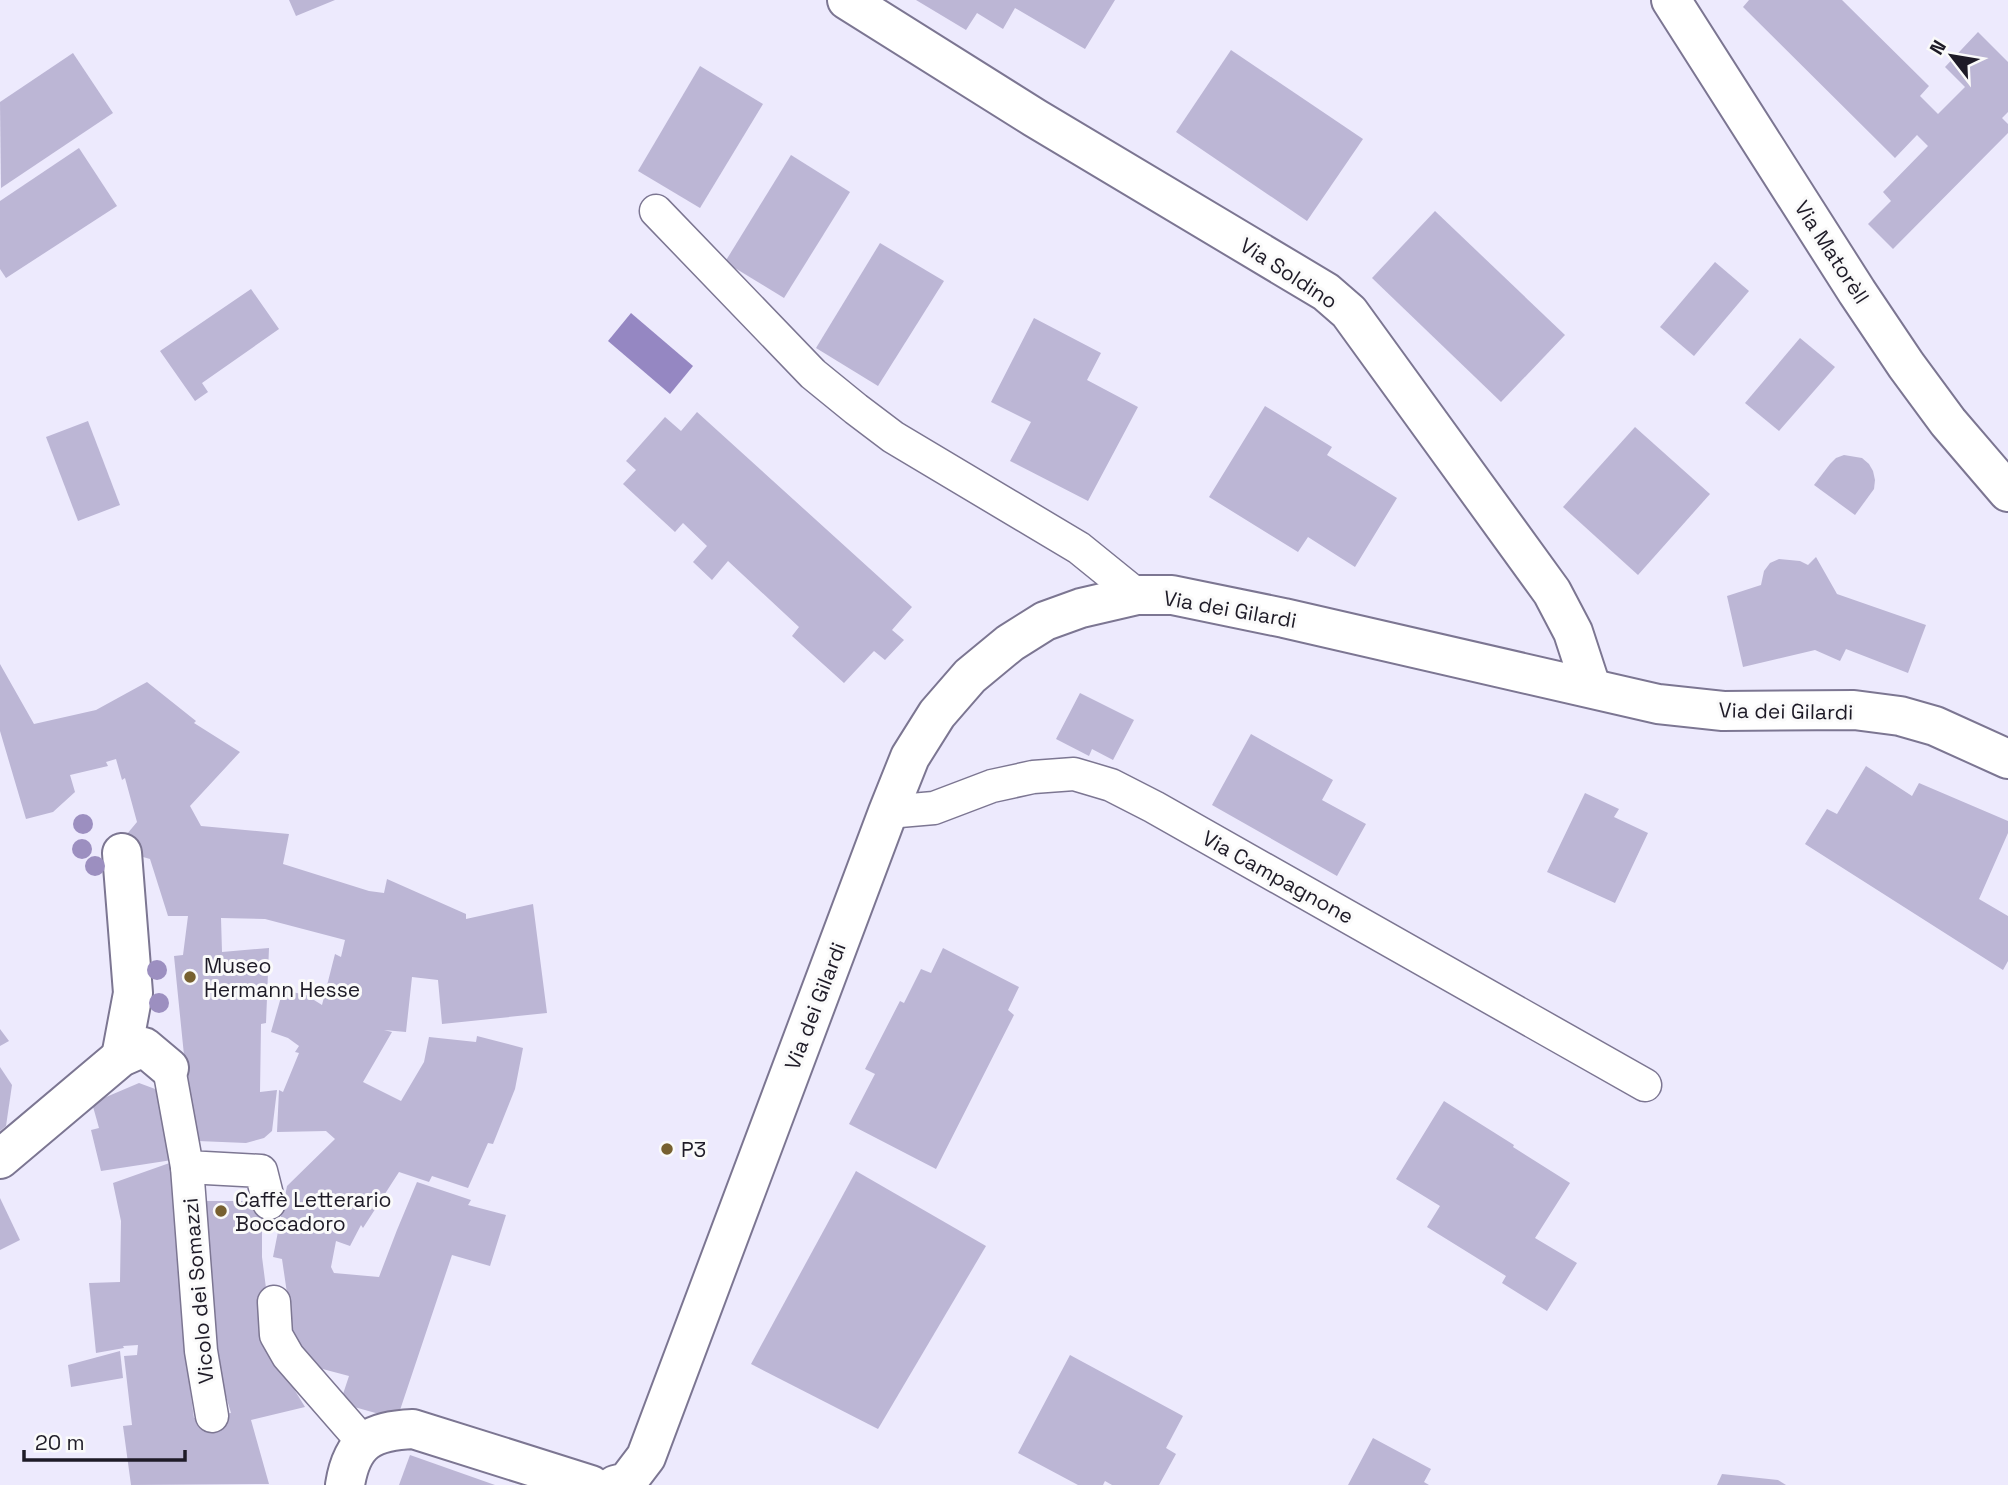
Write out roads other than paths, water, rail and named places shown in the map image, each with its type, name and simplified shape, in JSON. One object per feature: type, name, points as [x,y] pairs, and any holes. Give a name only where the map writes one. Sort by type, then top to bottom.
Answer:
[{"type":"street","name":"Via Soldino","points":[[847,0],[1035,118],[1326,292],[1349,313],[1552,592],[1573,632],[1591,687]]},
{"type":"street","name":"Via Matorèll","points":[[1671,0],[1906,365],[1948,422],[2008,492]]},
{"type":"street","name":"Via dei Gilardi","points":[[615,1485],[627,1482],[646,1457],[910,757],[937,714],[970,676],[1010,643],[1045,621],[1081,607],[1136,595],[1172,595],[1658,704],[1690,709],[1854,710],[1900,716],[1936,726],[2008,759]]},
{"type":"street","points":[[121,1057],[133,993],[122,853]]},
{"type":"street","points":[[0,1159],[121,1057],[144,1047],[169,1068]]},
{"type":"street","points":[[345,1485],[349,1463],[363,1442],[387,1430],[413,1429],[591,1485]]},
{"type":"lane","points":[[656,211],[813,374],[856,409],[893,437],[1079,548],[1136,595]]},
{"type":"lane","name":"Via Campagnone","points":[[888,812],[934,807],[992,786],[1032,777],[1074,774],[1111,785],[1645,1085]]},
{"type":"lane","name":"Vicolo dei Somazzi","points":[[169,1068],[187,1167],[201,1351],[212,1416]]},
{"type":"lane","points":[[187,1167],[261,1171],[269,1203]]},
{"type":"lane","points":[[274,1302],[276,1335],[288,1356],[363,1442]]},
{"type":"place","name":"Museo Hermann Hesse","points":[[190,977]]},
{"type":"place","name":"P3","points":[[667,1149]]},
{"type":"place","name":"Caffè Letterario Boccadoro","points":[[221,1211]]}]
